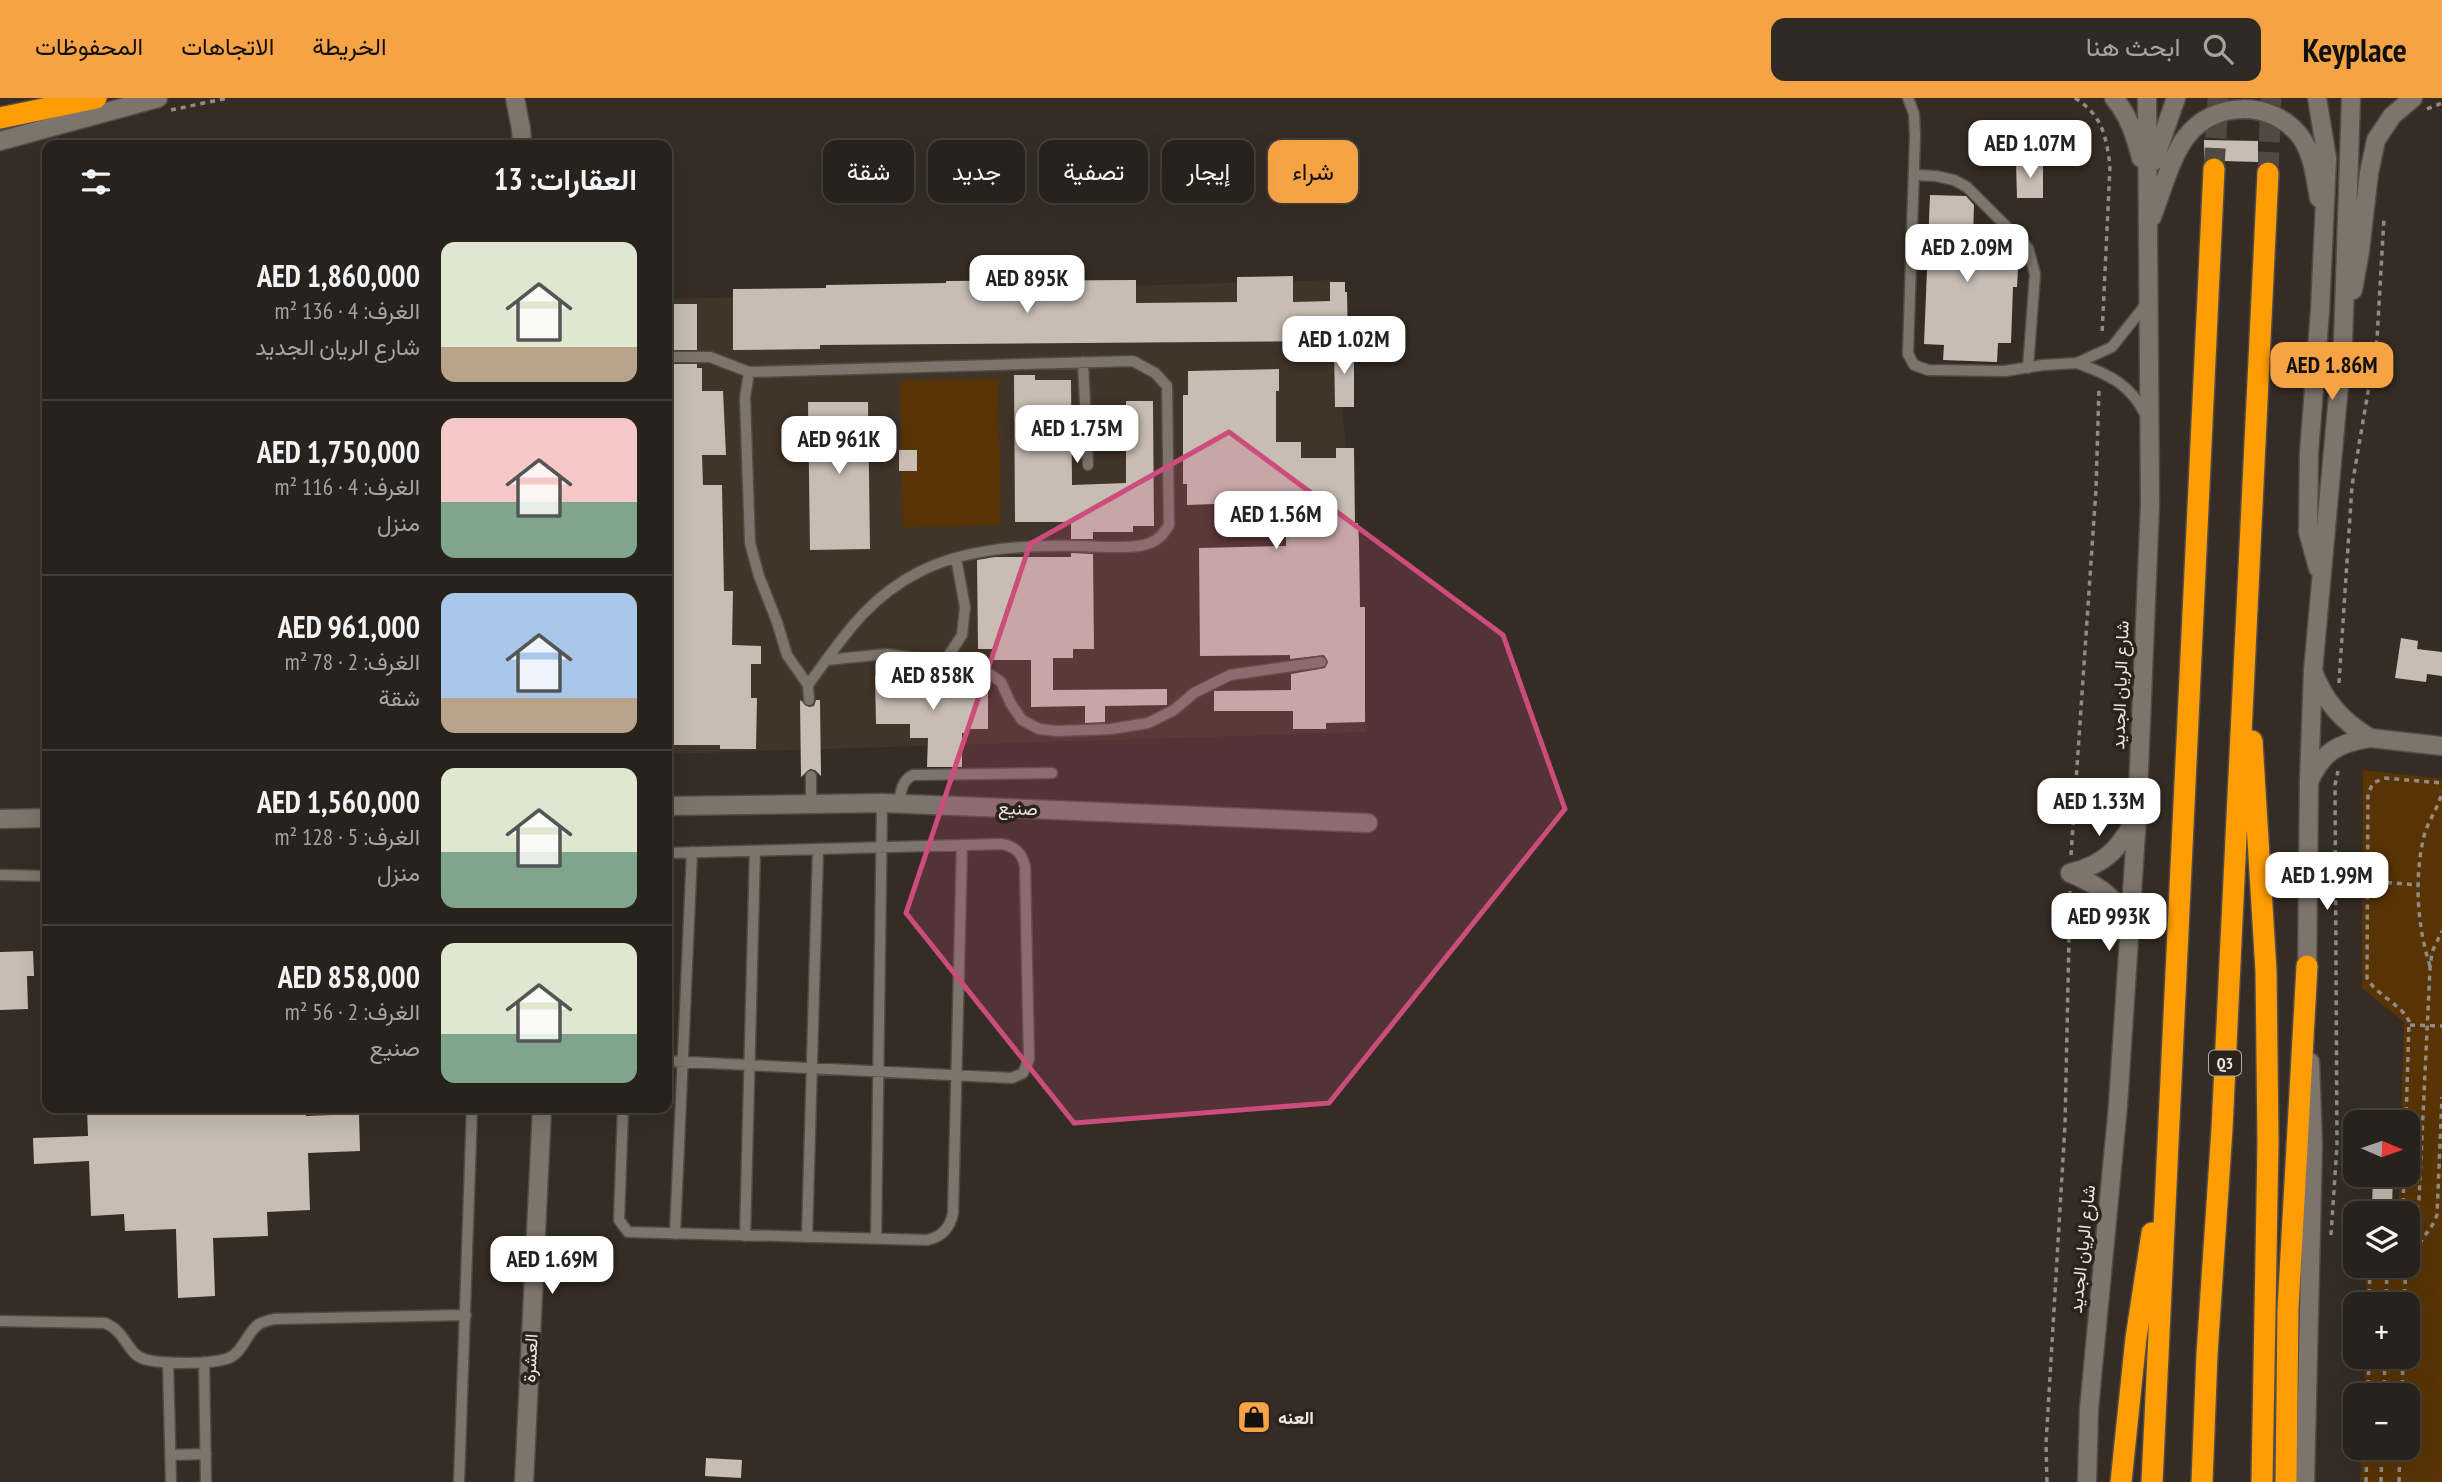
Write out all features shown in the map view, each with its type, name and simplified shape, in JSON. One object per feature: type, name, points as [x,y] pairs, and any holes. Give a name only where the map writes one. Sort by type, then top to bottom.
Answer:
[{"type":"highway","points":[[0,118],[96,98]]},
{"type":"highway","points":[[2152,1482],[2214,169]]},
{"type":"highway","name":"Q3","points":[[2202,1482],[2207,1354],[2222,1129],[2268,173]]},
{"type":"highway","points":[[2245,644],[2266,971],[2268,1142],[2262,1482]]},
{"type":"highway","points":[[2286,1482],[2288,1309],[2307,967]]},
{"type":"highway","points":[[2121,1482],[2136,1338],[2149,1247],[2167,1156]]},
{"type":"street","points":[[0,141],[158,98]]},
{"type":"street","points":[[514,98],[522,137]]},
{"type":"street","points":[[522,137],[527,98]]},
{"type":"street","points":[[2113,98],[2125,111],[2134,131],[2148,185]]},
{"type":"street","name":"شارع الريان الجديد","points":[[2087,1482],[2089,1409],[2110,1201],[2137,817],[2150,504],[2147,98]]},
{"type":"street","points":[[2148,185],[2160,137],[2176,98]]},
{"type":"street","points":[[2317,98],[2327,158],[2309,453],[2308,532],[2322,582]]},
{"type":"street","points":[[2305,1482],[2313,1144],[2307,967],[2309,782],[2313,671],[2343,341],[2351,98]]},
{"type":"street","points":[[2343,341],[2361,251],[2369,173],[2376,140],[2392,116],[2418,105]]},
{"type":"street","points":[[2148,228],[2186,136],[2202,121],[2222,111],[2243,108],[2264,111],[2284,121],[2300,136],[2310,155],[2325,225]]},
{"type":"street","points":[[2313,671],[2334,709],[2349,725],[2370,737]]},
{"type":"street","points":[[2309,782],[2317,764],[2331,751],[2370,737],[2442,746]]},
{"type":"street","name":"صنيع","points":[[672,806],[891,803],[1368,823]]},
{"type":"street","points":[[2070,873],[2092,866],[2111,854],[2122,843],[2137,817]]},
{"type":"street","points":[[0,819],[42,818]]},
{"type":"street","points":[[2070,873],[2097,884],[2108,893],[2118,904],[2130,930]]},
{"type":"street","name":"العشرة","points":[[524,1482],[542,1113]]},
{"type":"lane","points":[[1908,98],[1913,114],[1915,175],[1908,354],[1914,365],[1928,370],[2005,371],[2077,363],[2112,347],[2149,301]]},
{"type":"lane","points":[[1915,175],[1954,180],[1967,187],[2028,248],[2035,274],[2028,368]]},
{"type":"lane","points":[[672,357],[710,356],[748,372],[1133,361],[1155,373],[1167,386],[1169,525],[1161,536],[1149,544],[1115,547],[1030,545],[956,558],[919,572],[877,599],[849,627],[808,685]]},
{"type":"lane","points":[[1083,362],[1088,465]]},
{"type":"lane","points":[[2077,363],[2109,374],[2140,402],[2150,423]]},
{"type":"lane","points":[[748,372],[746,424],[751,543],[759,576],[787,655],[808,685],[809,700]]},
{"type":"lane","points":[[945,661],[962,635],[965,607],[956,558]]},
{"type":"lane","points":[[826,660],[887,654],[979,667],[1001,682],[1022,720],[1039,729],[1058,731],[1111,729],[1148,723],[1174,710],[1194,693],[1230,675],[1321,662]]},
{"type":"lane","points":[[876,1239],[883,847],[891,803],[906,778],[913,775],[1052,773]]},
{"type":"lane","points":[[811,776],[811,805]]},
{"type":"lane","points":[[623,1113],[619,1220],[620,1225],[633,1234],[927,1240],[943,1234],[952,1221],[962,845]]},
{"type":"lane","points":[[672,853],[962,845],[1007,845],[1017,850],[1024,860],[1029,1059],[1023,1073],[1012,1078],[672,1060]]},
{"type":"lane","points":[[807,1237],[818,849]]},
{"type":"lane","points":[[745,1236],[755,850]]},
{"type":"lane","points":[[675,1234],[692,852]]},
{"type":"lane","points":[[0,875],[42,876]]},
{"type":"lane","points":[[459,1482],[472,1113]]},
{"type":"lane","points":[[0,1321],[106,1322],[116,1327],[135,1354],[144,1359],[168,1363],[230,1358],[243,1347],[257,1325],[274,1319],[466,1315]]},
{"type":"lane","points":[[204,1362],[206,1482]]},
{"type":"lane","points":[[168,1363],[171,1482]]},
{"type":"lane","points":[[170,1455],[206,1454]]},
{"type":"path","points":[[2075,98],[2090,107],[2100,122],[2108,146],[2110,166],[2101,352]]},
{"type":"path","points":[[2418,105],[2442,103]]},
{"type":"path","points":[[2339,685],[2352,486],[2377,340],[2385,210]]},
{"type":"path","points":[[2047,1482],[2046,1444],[2065,1125],[2070,873],[2096,489],[2099,371]]},
{"type":"path","points":[[2331,1239],[2337,1146],[2334,785],[2348,743]]},
{"type":"path","points":[[2406,1110],[2410,1025],[2404,1013],[2372,987],[2367,978],[2368,794],[2373,783],[2384,778],[2442,783]]},
{"type":"path","points":[[2430,968],[2420,925],[2420,858],[2424,834],[2442,791]]},
{"type":"path","points":[[2367,881],[2419,885]]},
{"type":"path","points":[[2419,1201],[2430,968],[2432,952],[2442,931]]},
{"type":"path","points":[[2410,1025],[2442,1026]]},
{"type":"path","points":[[2420,1244],[2437,1215],[2442,1097]]},
{"type":"path","points":[[2366,1482],[2367,1460]]},
{"type":"path","points":[[2381,1482],[2382,1460]]},
{"type":"path","points":[[2399,1482],[2400,1460]]},
{"type":"highlighted area","points":[[1229,432],[1503,635],[1565,809],[1329,1103],[1074,1123],[906,913],[1030,544]]},
{"type":"shaded area","points":[[1333,280],[1367,732],[672,754],[672,299]]},
{"type":"shaded area","points":[[998,379],[1001,525],[903,527],[900,381]]},
{"type":"shaded area","points":[[2363,770],[2442,779],[2442,1482],[2360,1482],[2361,1460],[2420,1460],[2420,1383],[2364,1383],[2365,1369],[2420,1369],[2420,1292],[2366,1292],[2366,1278],[2420,1278],[2420,1201],[2399,1201],[2399,1187],[2420,1187],[2420,1110],[2401,1110],[2404,1022],[2362,988]]},
{"type":"building","points":[[2204,140],[2258,141],[2258,162],[2224,161],[2214,156],[2204,161]]},
{"type":"building","points":[[2016,163],[2043,163],[2043,198],[2017,198]]},
{"type":"building","points":[[1930,195],[1966,196],[1974,205],[1973,237],[2008,239],[2013,248],[2019,249],[2017,287],[2013,287],[2011,343],[1998,343],[1997,362],[1943,360],[1944,345],[1924,344]]},
{"type":"building","points":[[1293,276],[1293,302],[1330,301],[1330,282],[1345,282],[1348,341],[820,345],[820,349],[733,350],[733,289],[826,288],[826,285],[946,281],[1136,280],[1136,303],[1237,302],[1237,277]]},
{"type":"building","points":[[672,304],[697,304],[697,350],[672,350]]},
{"type":"building","points":[[1354,346],[1354,407],[1335,407],[1334,347]]},
{"type":"building","points":[[672,364],[697,364],[697,368],[702,368],[702,391],[723,391],[726,455],[702,455],[703,485],[722,485],[724,591],[733,591],[732,645],[761,646],[761,664],[751,664],[751,698],[757,698],[756,749],[720,749],[720,745],[672,745]]},
{"type":"building","points":[[1279,369],[1276,442],[1301,442],[1301,458],[1336,458],[1336,448],[1354,448],[1360,607],[1365,607],[1365,722],[1326,723],[1326,729],[1293,729],[1293,711],[1214,711],[1214,691],[1291,690],[1291,674],[1325,668],[1328,662],[1324,655],[1290,659],[1290,655],[1200,656],[1199,548],[1286,546],[1286,503],[1244,504],[1244,514],[1215,514],[1215,504],[1187,505],[1187,484],[1183,484],[1183,395],[1188,395],[1188,371]]},
{"type":"building","points":[[1014,375],[1035,375],[1035,380],[1071,380],[1072,485],[1126,483],[1126,401],[1153,401],[1154,526],[1133,526],[1133,532],[1093,532],[1093,539],[1071,539],[1071,522],[1015,522]]},
{"type":"building","points":[[808,402],[868,402],[870,549],[810,550]]},
{"type":"building","points":[[899,450],[917,450],[917,471],[899,471]]},
{"type":"building","points":[[1071,553],[1093,554],[1094,649],[1073,649],[1073,658],[1053,658],[1053,690],[1167,689],[1167,705],[1105,706],[1105,722],[1085,723],[1085,706],[1031,707],[1031,660],[992,660],[992,649],[978,649],[977,560],[995,557],[1071,557]]},
{"type":"building","points":[[2401,638],[2418,641],[2417,649],[2442,652],[2442,676],[2427,674],[2426,682],[2395,678]]},
{"type":"building","points":[[901,671],[933,671],[933,683],[988,685],[988,729],[967,729],[967,733],[962,733],[962,767],[927,767],[928,738],[910,738],[910,724],[876,724],[875,676],[901,676]]},
{"type":"building","points":[[800,700],[809,707],[814,706],[816,700],[820,700],[821,776],[810,769],[801,777]]},
{"type":"building","points":[[33,951],[34,976],[27,976],[28,1009],[0,1010],[0,952]]},
{"type":"building","points":[[87,1113],[306,1113],[306,1116],[359,1114],[360,1151],[308,1153],[310,1210],[267,1212],[268,1236],[213,1238],[215,1296],[178,1298],[176,1229],[125,1231],[124,1214],[91,1216],[89,1161],[34,1164],[33,1138],[88,1136]]},
{"type":"building","points":[[2373,1187],[2393,1187],[2392,1201],[2372,1201]]},
{"type":"building","points":[[706,1458],[742,1460],[741,1478],[705,1476]]},
{"type":"tunnel","points":[[2214,169],[2218,98]]},
{"type":"tunnel","points":[[2268,173],[2271,98]]},
{"type":"place","name":"العنه","points":[[1254,1417]]}]
